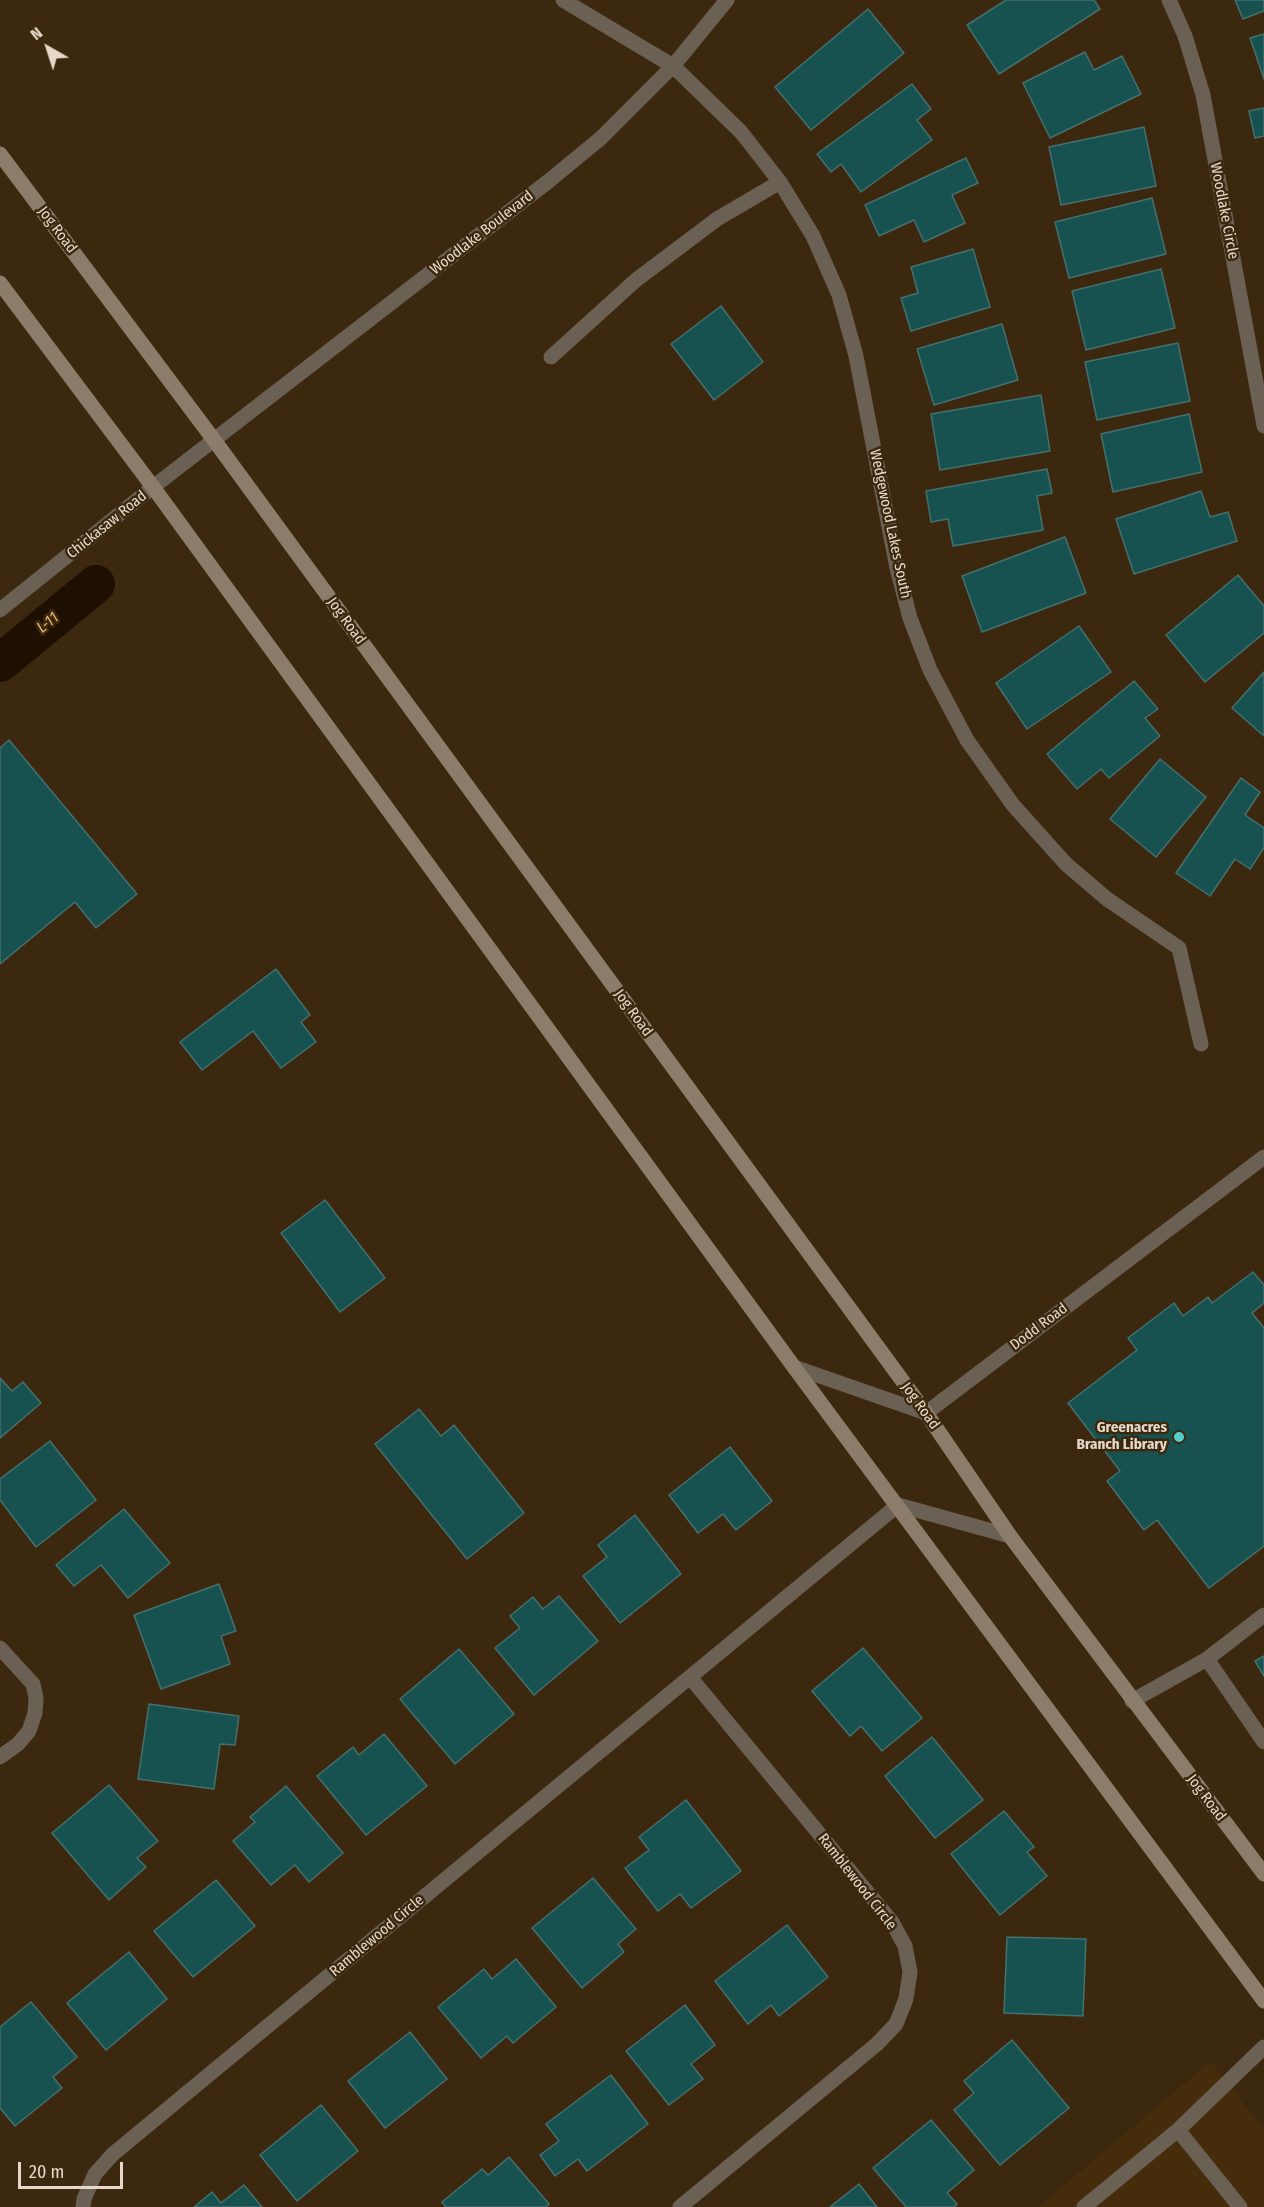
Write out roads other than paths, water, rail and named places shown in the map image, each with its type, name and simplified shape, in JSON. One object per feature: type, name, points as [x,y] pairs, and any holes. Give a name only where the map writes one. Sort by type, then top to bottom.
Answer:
[{"type":"main road","name":"Jog Road","points":[[0,154],[214,440],[926,1413],[1010,1536],[1264,1874]]},
{"type":"main road","points":[[0,283],[153,488],[794,1367],[1264,2001]]},
{"type":"street","name":"Wedgewood Lakes South","points":[[562,0],[673,66],[741,132],[780,182],[813,236],[839,295],[856,356],[897,568],[910,618],[930,670],[967,740],[1020,814],[1066,864],[1107,899],[1179,948],[1201,1044]]},
{"type":"street","name":"Woodlake Boulevard","points":[[214,440],[602,138],[673,66],[728,0]]},
{"type":"street","name":"Woodlake Circle","points":[[1169,0],[1185,36],[1203,95],[1264,426]]},
{"type":"street","points":[[551,357],[645,273],[717,219],[780,182]]},
{"type":"street","name":"Chickasaw Road","points":[[0,610],[214,440]]},
{"type":"street","name":"Dodd Road","points":[[926,1413],[1262,1161]]},
{"type":"street","points":[[794,1367],[926,1413]]},
{"type":"street","points":[[898,1505],[1010,1536]]},
{"type":"street","name":"Ramblewood Circle","points":[[83,2207],[95,2174],[113,2154],[898,1505]]},
{"type":"street","points":[[1132,1701],[1207,1659],[1264,1615]]},
{"type":"street","points":[[0,1648],[33,1684],[36,1698],[35,1713],[29,1731],[18,1744],[0,1757]]},
{"type":"street","points":[[1207,1659],[1264,1742]]},
{"type":"street","name":"Ramblewood Circle","points":[[680,2207],[878,2044],[896,2024],[906,1999],[910,1972],[905,1946],[892,1922],[690,1677]]},
{"type":"street","points":[[1084,2207],[1178,2130],[1264,2048]]},
{"type":"street","points":[[1178,2130],[1240,2207]]},
{"type":"waterway","name":"L-11","points":[[0,663],[96,584]]},
{"type":"place","name":"Greenacres Branch Library","points":[[1179,1437]]}]
